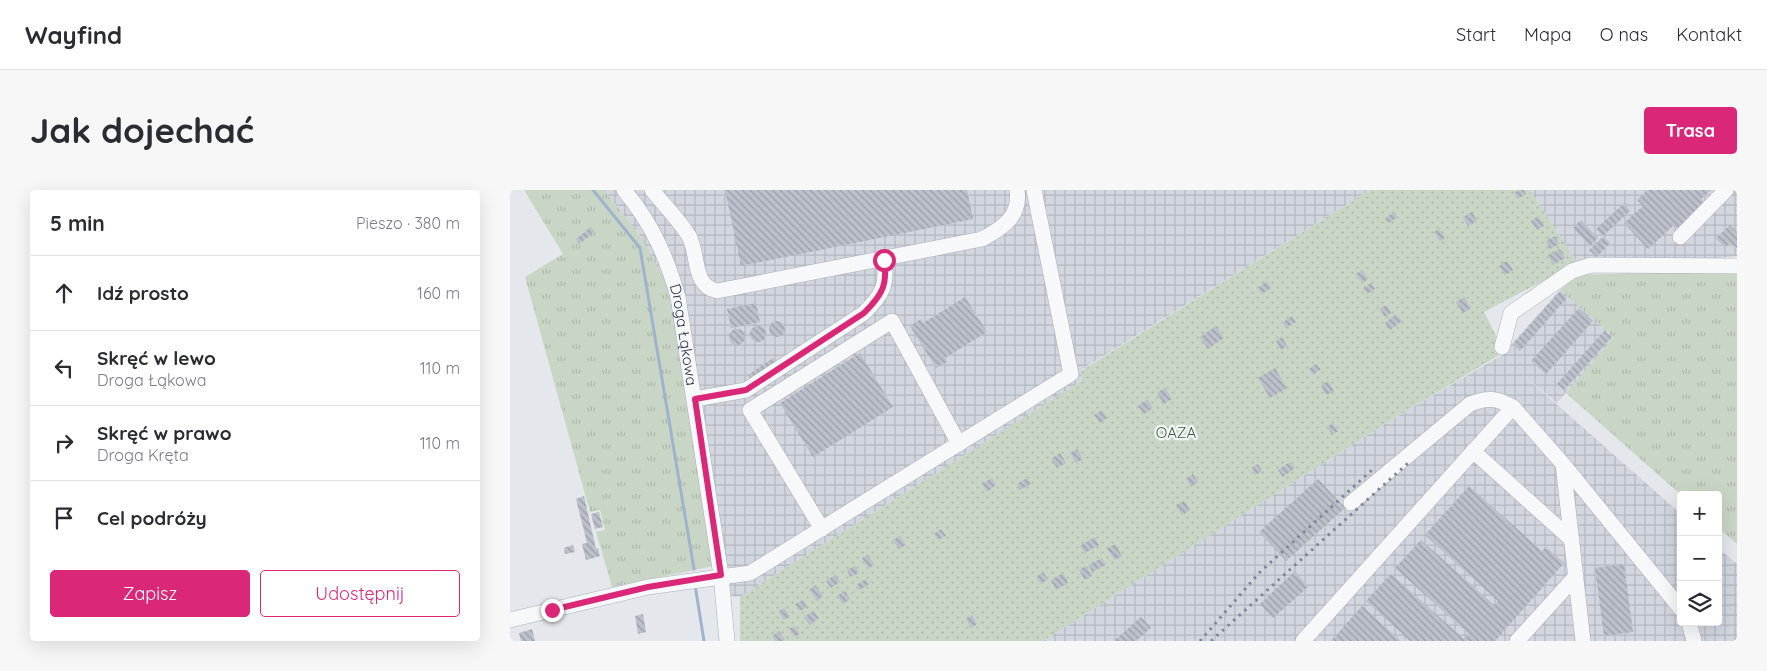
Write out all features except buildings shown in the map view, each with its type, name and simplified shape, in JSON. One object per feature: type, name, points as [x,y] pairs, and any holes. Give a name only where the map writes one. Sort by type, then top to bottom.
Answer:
[{"type":"street","name":"Droga Łąkowa","points":[[624,190],[644,215],[669,267],[678,297],[721,575],[727,641]]},
{"type":"street","points":[[652,190],[689,237],[700,281],[710,290],[726,290],[982,239],[1010,221],[1016,212],[1017,190]]},
{"type":"street","points":[[510,620],[648,587],[721,575],[750,573],[1071,374],[1034,190]]},
{"type":"street","points":[[1680,237],[1726,190]]},
{"type":"street","points":[[695,399],[746,390],[864,313],[876,301],[883,288],[887,275],[884,260]]},
{"type":"street","points":[[1502,347],[1511,313],[1572,271],[1591,265],[1737,266]]},
{"type":"street","points":[[822,528],[750,410],[892,321],[959,444]]},
{"type":"street","points":[[1351,503],[1470,404],[1489,398],[1501,400],[1513,407],[1563,464],[1677,604]]},
{"type":"street","points":[[1304,641],[1513,407]]},
{"type":"street","points":[[1473,452],[1572,540]]},
{"type":"street","points":[[1563,464],[1583,641]]},
{"type":"street","points":[[1517,641],[1576,576]]},
{"type":"street","points":[[1690,626],[1694,641]]},
{"type":"shaded area","points":[[604,190],[1370,190],[1081,370],[1082,381],[740,597],[717,595],[714,566],[640,236]]},
{"type":"shaded area","points":[[1530,190],[1737,190],[1737,256],[1702,260],[1587,258],[1577,263]]},
{"type":"shaded area","points":[[1560,290],[1615,337],[1557,403],[1519,371],[1677,510],[1677,626],[1722,626],[1722,551],[1737,564],[1737,641],[1043,641],[1396,417],[1502,355]]},
{"type":"green space","points":[[524,190],[604,190],[640,236],[667,284],[714,566],[612,587],[596,532],[605,530],[600,510],[590,512],[525,277],[563,254]]},
{"type":"green space","name":"OAZA","points":[[1370,190],[1530,190],[1577,263],[1484,312],[1504,351],[1501,354],[1396,417],[1043,641],[740,641],[740,597],[1082,381],[1081,371]]},
{"type":"green space","points":[[1737,270],[1737,544],[1722,531],[1722,491],[1677,491],[1566,393],[1614,337],[1560,290],[1576,275]]},
{"type":"waterway","points":[[593,190],[640,248],[694,569]]},
{"type":"waterway","points":[[695,585],[704,641]]},
{"type":"railway","points":[[1211,641],[1408,463]]},
{"type":"railway","points":[[1200,641],[1259,573],[1373,469]]},
{"type":"route","points":[[552,610],[648,587],[721,575],[695,399],[746,390],[864,313],[876,301],[883,288],[887,275],[884,260]]}]
